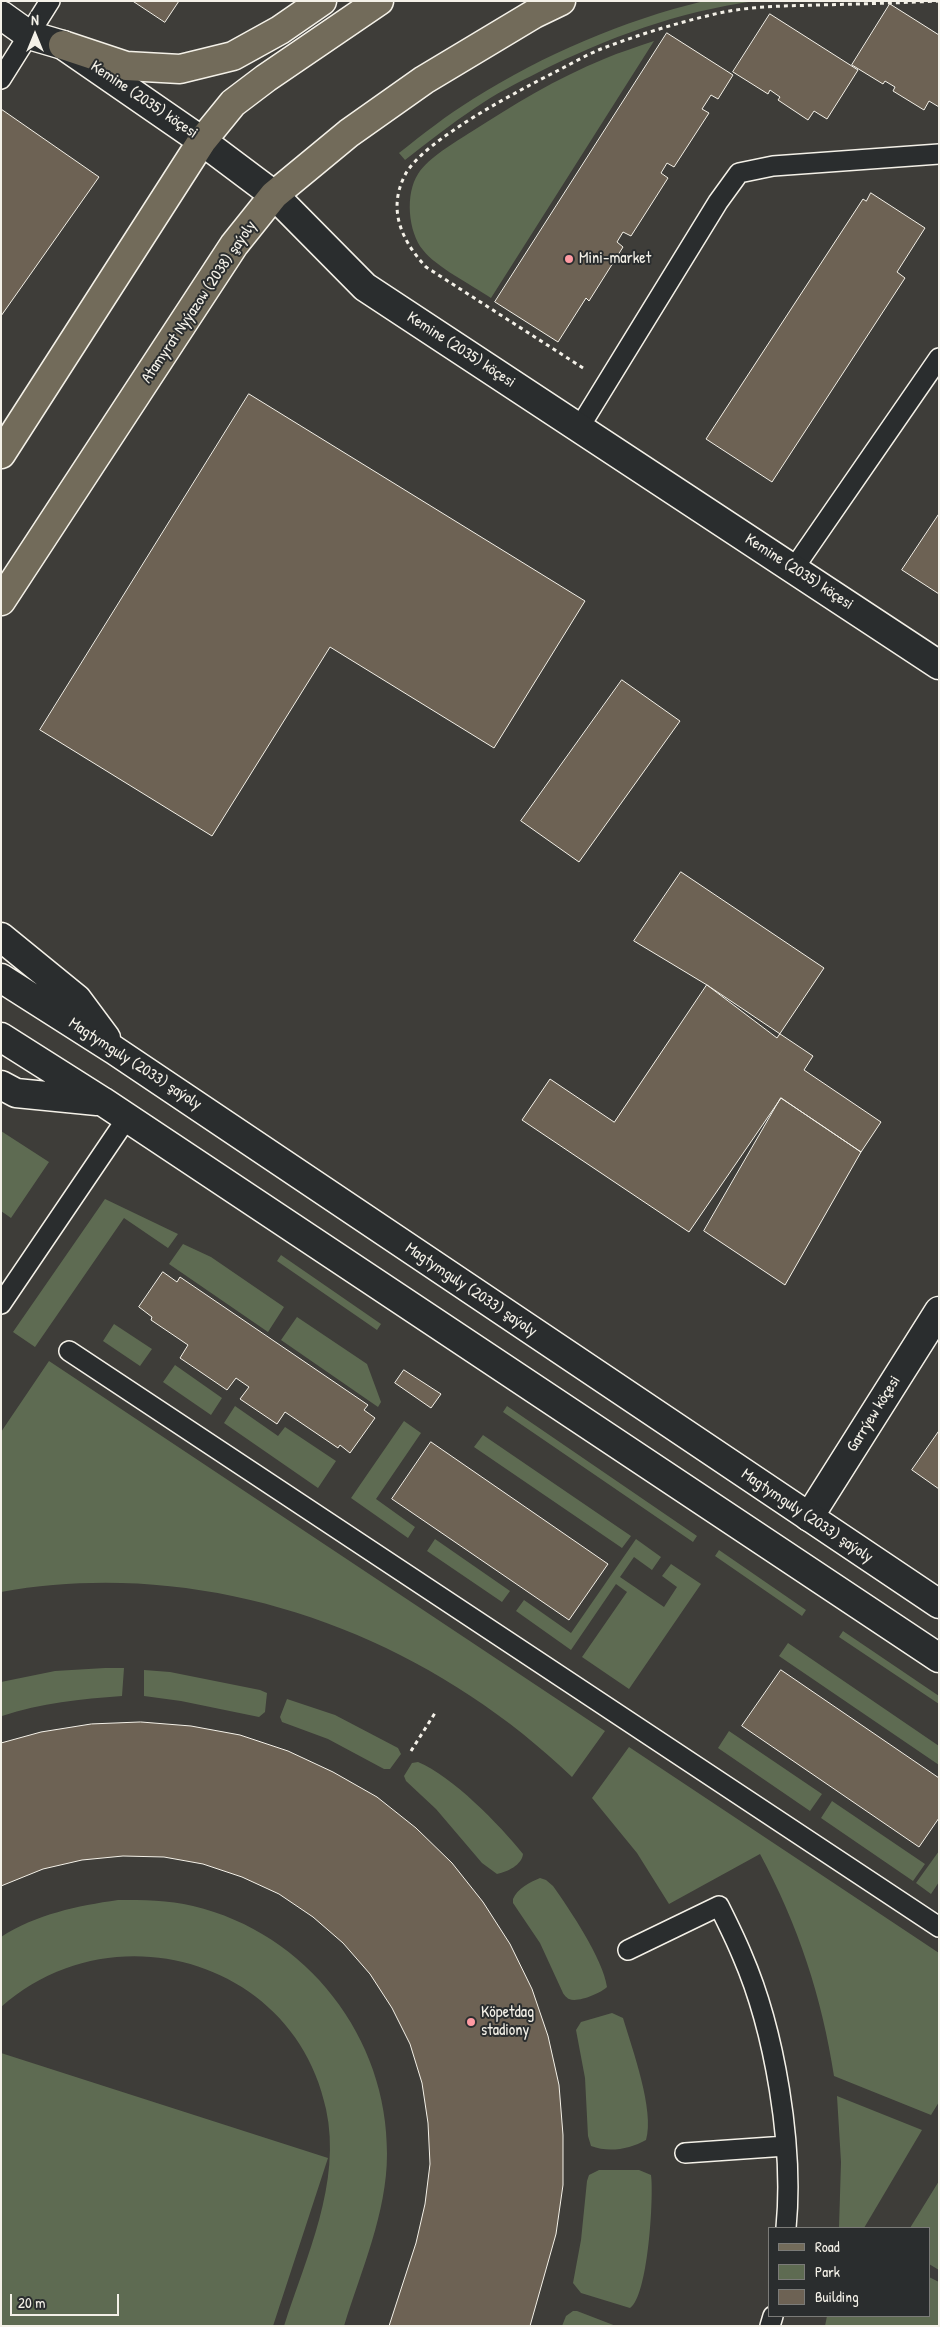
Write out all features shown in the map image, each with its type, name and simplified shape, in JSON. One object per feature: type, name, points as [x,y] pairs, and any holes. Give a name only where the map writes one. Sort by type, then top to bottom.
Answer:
[{"type":"main road","points":[[63,45],[126,66],[180,69],[233,56],[280,30],[322,1]]},
{"type":"main road","points":[[1,454],[202,141],[233,103],[288,62],[379,1]]},
{"type":"main road","name":"Atamyrat Nyýazow (2038) şaýoly","points":[[1,601],[234,245],[274,195],[349,133],[424,80],[534,14],[561,1]]},
{"type":"main road","name":"Kemine (2035) köçesi","points":[[1,15],[29,35],[63,45],[202,141],[274,195],[365,287],[939,665]]},
{"type":"main road","points":[[1,937],[77,999],[114,1050]]},
{"type":"main road","name":"Magtymguly (2033) şaýoly","points":[[1,978],[114,1050],[939,1604]]},
{"type":"main road","points":[[1,1037],[102,1101],[939,1658]]},
{"type":"main road","points":[[1,1085],[16,1093],[102,1101]]},
{"type":"main road","name":"Garrýew köçesi","points":[[809,1517],[939,1312]]},
{"type":"lane","points":[[1,79],[50,1]]},
{"type":"lane","points":[[579,428],[718,202],[740,173],[774,166],[939,154]]},
{"type":"lane","points":[[794,568],[939,358]]},
{"type":"lane","points":[[1,1304],[127,1118]]},
{"type":"lane","points":[[69,1351],[939,1927]]},
{"type":"lane","points":[[628,1950],[719,1906],[743,1956],[772,2050],[786,2146],[789,2197],[786,2227]]},
{"type":"lane","points":[[685,2153],[786,2146]]},
{"type":"path","points":[[606,384],[426,267],[410,249],[401,232],[398,215],[398,196],[405,175],[416,160],[450,133],[499,103],[598,50],[636,37],[724,12],[760,7],[939,1]]},
{"type":"path","points":[[411,1751],[436,1713]]},
{"type":"green space","points":[[704,1],[755,1],[671,19],[618,37],[565,59],[490,98],[457,120],[405,160],[399,153],[463,105],[556,53],[643,18]]},
{"type":"green space","points":[[654,41],[491,298],[436,263],[423,250],[411,223],[411,192],[418,174],[435,156],[552,83],[610,56]]},
{"type":"green space","points":[[1,1131],[49,1162],[11,1218],[1,1211]]},
{"type":"green space","points":[[105,1199],[178,1234],[168,1248],[124,1218],[35,1347],[13,1332]]},
{"type":"green space","points":[[183,1244],[211,1257],[284,1307],[268,1332],[169,1264]]},
{"type":"green space","points":[[281,1255],[381,1324],[377,1330],[277,1261]]},
{"type":"green space","points":[[297,1317],[367,1364],[381,1402],[378,1407],[281,1340]]},
{"type":"green space","points":[[114,1324],[152,1349],[140,1366],[103,1341]]},
{"type":"green space","points":[[49,1361],[605,1731],[572,1777],[513,1726],[449,1682],[380,1645],[308,1617],[234,1596],[157,1585],[79,1583],[1,1592],[1,1432]]},
{"type":"green space","points":[[175,1365],[222,1398],[211,1415],[163,1382]]},
{"type":"green space","points":[[235,1406],[278,1436],[285,1427],[336,1461],[318,1488],[224,1423]]},
{"type":"green space","points":[[507,1406],[697,1536],[693,1542],[503,1412]]},
{"type":"green space","points":[[404,1421],[421,1433],[376,1499],[415,1527],[408,1538],[351,1498]]},
{"type":"green space","points":[[483,1435],[631,1536],[622,1548],[474,1447]]},
{"type":"green space","points":[[435,1539],[510,1591],[502,1602],[427,1551]]},
{"type":"green space","points":[[636,1539],[661,1557],[652,1570],[634,1557],[620,1577],[664,1607],[677,1587],[662,1576],[671,1564],[701,1584],[629,1689],[582,1657],[627,1592],[616,1584],[571,1650],[516,1611],[524,1600],[571,1633]]},
{"type":"green space","points":[[719,1550],[806,1610],[802,1616],[715,1556]]},
{"type":"green space","points":[[843,1631],[939,1696],[939,1704],[839,1637]]},
{"type":"green space","points":[[788,1643],[939,1746],[939,1765],[779,1656]]},
{"type":"green space","points":[[124,1668],[122,1696],[61,1702],[2,1716],[1,1682],[55,1671]]},
{"type":"green space","points":[[144,1670],[170,1672],[260,1690],[267,1693],[265,1712],[259,1717],[181,1701],[144,1696]]},
{"type":"green space","points":[[287,1699],[335,1715],[398,1748],[401,1754],[390,1769],[384,1769],[328,1739],[282,1722],[280,1717]]},
{"type":"green space","points":[[729,1731],[822,1794],[810,1811],[718,1748]]},
{"type":"green space","points":[[629,1747],[939,1953],[939,2102],[931,2115],[834,2076],[823,2018],[807,1962],[786,1908],[760,1854],[669,1904],[637,1853],[592,1798]]},
{"type":"green space","points":[[418,1762],[446,1778],[475,1802],[502,1829],[523,1854],[517,1865],[497,1874],[482,1863],[436,1809],[406,1781],[404,1776],[412,1763]]},
{"type":"green space","points":[[832,1801],[925,1864],[913,1881],[821,1818]]},
{"type":"green space","points":[[939,1851],[939,1882],[931,1894],[916,1883]]},
{"type":"green space","points":[[540,1878],[553,1886],[577,1921],[593,1949],[607,1987],[600,1992],[578,2000],[569,1999],[563,1994],[540,1943],[513,1903],[515,1895],[521,1889]]},
{"type":"green space","points":[[118,1900],[165,1901],[193,1906],[234,1920],[272,1940],[305,1966],[333,1997],[356,2032],[373,2070],[384,2111],[387,2154],[383,2198],[378,2220],[344,2326],[284,2326],[311,2247],[326,2192],[330,2137],[326,2109],[308,2058],[278,2016],[239,1985],[193,1965],[144,1956],[94,1960],[46,1977],[1,2007],[1,1937],[29,1922],[58,1912]]},
{"type":"green space","points":[[612,2013],[623,2018],[637,2062],[645,2097],[648,2128],[646,2140],[633,2146],[612,2150],[591,2146],[588,2136],[585,2078],[576,2030],[581,2022]]},
{"type":"green space","points":[[1,2053],[328,2158],[273,2326],[1,2326]]},
{"type":"green space","points":[[837,2096],[922,2130],[865,2227],[839,2227],[841,2162]]},
{"type":"green space","points":[[599,2170],[639,2170],[651,2175],[652,2204],[645,2267],[636,2300],[630,2308],[581,2293],[573,2283],[581,2240],[587,2181],[589,2175]]},
{"type":"green space","points":[[939,2181],[939,2270],[930,2265],[930,2227],[911,2227]]},
{"type":"green space","points":[[930,2278],[939,2282],[939,2326],[825,2326],[827,2317],[930,2317]]},
{"type":"green space","points":[[573,2311],[616,2326],[562,2326],[566,2316]]},
{"type":"building","points":[[133,1],[179,1],[165,22]]},
{"type":"building","points":[[890,4],[939,35],[939,107],[929,101],[924,110],[893,91],[895,87],[885,81],[883,84],[852,65]]},
{"type":"building","points":[[770,14],[858,70],[827,119],[814,111],[808,120],[778,100],[780,97],[770,90],[768,94],[733,72]]},
{"type":"building","points":[[667,33],[733,75],[718,99],[711,95],[702,109],[709,113],[674,167],[667,163],[661,173],[668,178],[631,236],[623,232],[617,242],[623,247],[589,301],[586,298],[558,342],[495,302]]},
{"type":"building","points":[[1,109],[99,177],[1,316]]},
{"type":"building","points":[[871,193],[925,228],[897,272],[905,278],[772,482],[706,439],[863,199],[866,201]]},
{"type":"building","points":[[249,394],[585,601],[494,748],[330,647],[212,836],[40,730]]},
{"type":"building","points":[[939,514],[939,594],[902,570]]},
{"type":"building","points":[[622,680],[680,721],[579,862],[521,821]]},
{"type":"building","points":[[681,872],[824,968],[777,1038],[707,985],[634,941]]},
{"type":"building","points":[[707,985],[813,1056],[804,1070],[881,1122],[861,1152],[781,1098],[689,1232],[522,1120],[550,1079],[614,1122]]},
{"type":"building","points":[[781,1098],[861,1152],[785,1285],[704,1231]]},
{"type":"building","points":[[163,1272],[177,1282],[180,1277],[368,1405],[364,1410],[375,1418],[350,1453],[340,1445],[338,1448],[285,1412],[277,1424],[240,1399],[249,1387],[236,1378],[227,1390],[180,1358],[188,1345],[151,1320],[152,1317],[139,1307]]},
{"type":"building","points":[[404,1370],[441,1394],[431,1408],[395,1383]]},
{"type":"building","points":[[939,1431],[939,1489],[912,1470]]},
{"type":"building","points":[[431,1442],[608,1564],[569,1620],[392,1499]]},
{"type":"building","points":[[781,1670],[939,1778],[939,1818],[919,1847],[742,1726]]},
{"type":"building","name":"Köpetdag stadiony","points":[[141,1722],[191,1726],[240,1735],[288,1751],[333,1772],[377,1797],[416,1828],[452,1863],[483,1902],[510,1944],[532,1989],[548,2036],[559,2085],[563,2135],[563,2185],[556,2234],[530,2326],[389,2326],[416,2243],[425,2204],[430,2164],[428,2123],[422,2083],[410,2044],[392,2008],[370,1974],[343,1943],[313,1917],[279,1894],[242,1877],[203,1864],[164,1857],[123,1856],[82,1860],[43,1869],[1,1886],[1,1743],[41,1732],[91,1724]]},
{"type":"place","name":"Mini-market","points":[[569,259]]},
{"type":"place","name":"Köpetdag stadiony","points":[[471,2022]]}]
